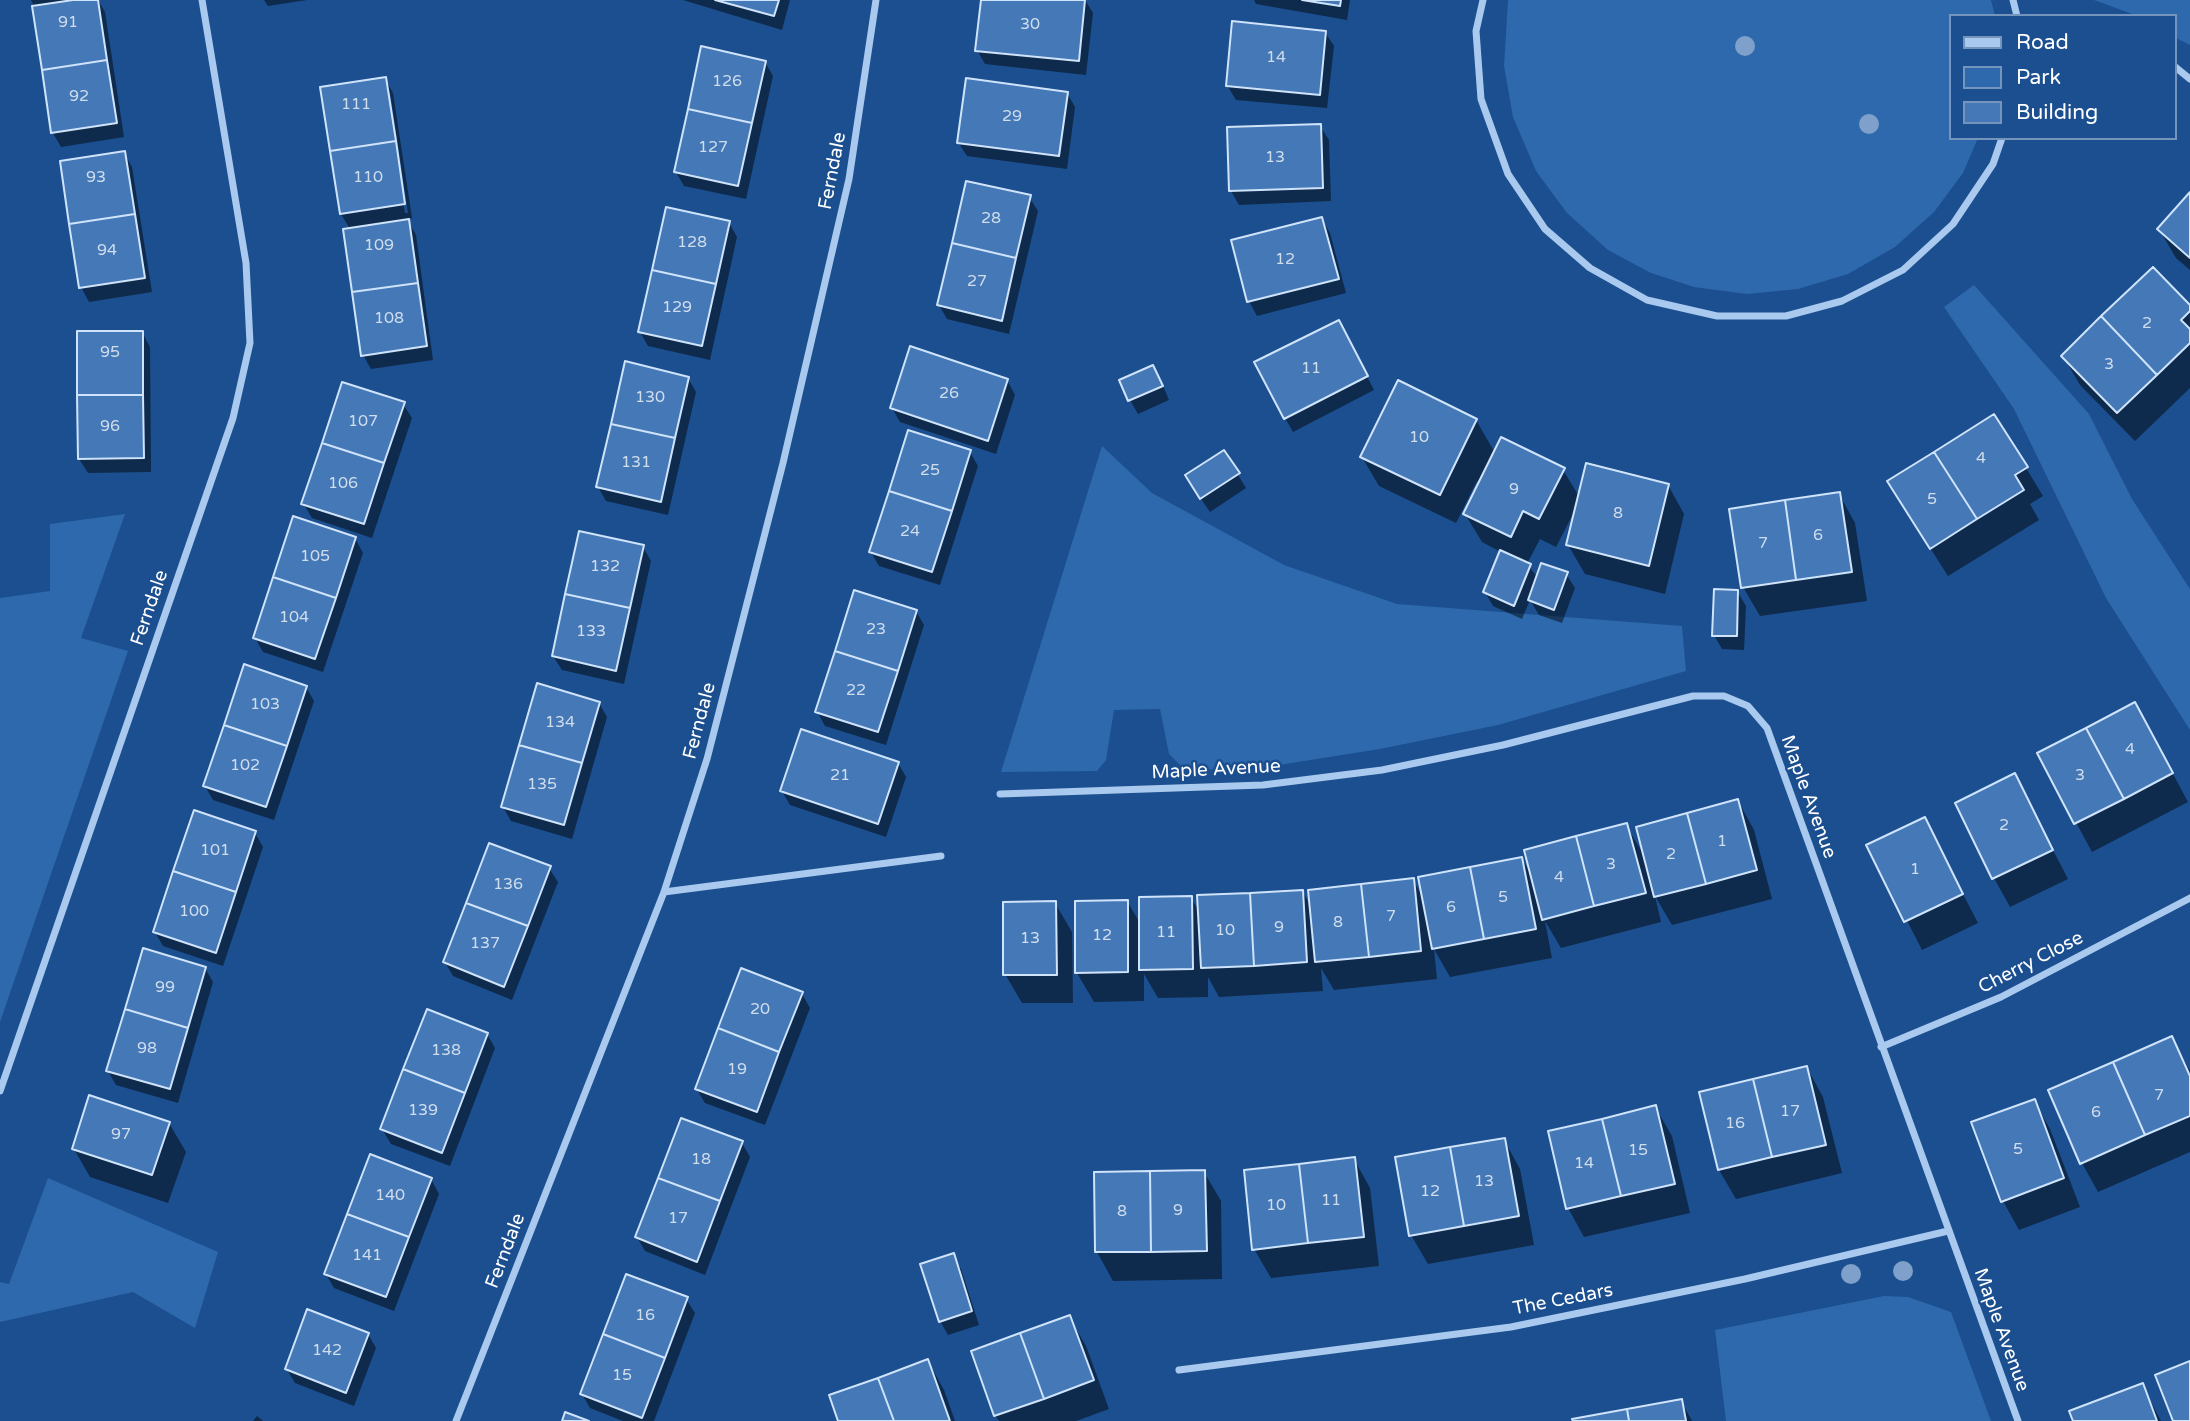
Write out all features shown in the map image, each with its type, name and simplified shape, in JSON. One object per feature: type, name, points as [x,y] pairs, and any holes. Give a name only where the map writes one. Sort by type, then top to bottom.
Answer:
[{"type":"street","name":"Ferndale","points":[[0,1091],[233,418],[250,343],[246,263],[202,0]]},
{"type":"street","name":"Ferndale","points":[[456,1421],[664,892],[707,759],[783,463],[849,179],[876,0]]},
{"type":"street","points":[[1483,0],[1476,31],[1481,99],[1508,174],[1545,229],[1590,268],[1647,300],[1717,316],[1786,316],[1842,301],[1903,270],[1953,224],[1993,164],[2001,140]]},
{"type":"street","points":[[2176,68],[2190,79]]},
{"type":"street","name":"Maple Avenue","points":[[1000,794],[1263,785],[1382,770],[1503,745],[1693,696],[1724,696],[1748,706],[1767,727],[2018,1421]]},
{"type":"street","points":[[664,892],[941,856]]},
{"type":"street","name":"Cherry Close","points":[[1881,1047],[2001,998],[2190,898]]},
{"type":"street","name":"The Cedars","points":[[1179,1370],[1511,1327],[1745,1279],[1948,1231]]},
{"type":"green space","points":[[1508,0],[1991,0],[1994,14],[1948,14],[1948,140],[1977,140],[1963,173],[1934,212],[1895,247],[1848,274],[1798,289],[1747,294],[1694,287],[1651,273],[1608,250],[1567,213],[1536,171],[1513,117],[1504,66]]},
{"type":"green space","points":[[2094,0],[2190,0],[2190,45],[2176,38],[2176,14],[2132,14]]},
{"type":"green space","points":[[1974,285],[2089,414],[2132,499],[2190,589],[2190,730],[2106,598],[2014,409],[1944,307]]},
{"type":"green space","points":[[1102,446],[1152,493],[1284,565],[1397,604],[1682,626],[1686,671],[1498,725],[1380,749],[1260,768],[1185,770],[1169,754],[1160,709],[1114,710],[1106,760],[1097,771],[1001,772]]},
{"type":"green space","points":[[125,514],[81,638],[128,651],[0,1022],[0,598],[50,591],[50,524]]},
{"type":"green space","points":[[48,1178],[218,1252],[195,1328],[133,1292],[0,1322],[0,1282],[9,1284]]},
{"type":"green space","points":[[1884,1296],[1908,1297],[1951,1312],[1991,1421],[1726,1421],[1715,1330]]},
{"type":"building","points":[[73,0],[98,0],[107,60],[42,70],[32,6]]},
{"type":"building","points":[[715,0],[779,0],[774,16]]},
{"type":"building","points":[[981,0],[1085,0],[1079,61],[975,51]]},
{"type":"building","points":[[1302,0],[1341,0],[1340,6]]},
{"type":"building","points":[[1232,21],[1326,31],[1320,95],[1226,86]]},
{"type":"building","points":[[701,46],[766,61],[752,123],[688,109]]},
{"type":"building","points":[[107,60],[117,123],[51,133],[42,70]]},
{"type":"building","points":[[386,77],[396,141],[330,151],[320,87]]},
{"type":"building","points":[[966,78],[1068,92],[1059,156],[957,143]]},
{"type":"building","points":[[688,109],[752,123],[738,186],[674,172]]},
{"type":"building","points":[[1321,124],[1323,188],[1229,191],[1227,127]]},
{"type":"building","points":[[396,141],[405,204],[340,214],[330,151]]},
{"type":"building","points":[[125,151],[135,214],[69,224],[60,161]]},
{"type":"building","points":[[966,181],[1031,195],[1016,258],[952,243]]},
{"type":"building","points":[[2190,192],[2190,258],[2157,229]]},
{"type":"building","points":[[666,207],[730,221],[716,284],[652,270]]},
{"type":"building","points":[[135,214],[145,278],[79,288],[69,224]]},
{"type":"building","points":[[1322,217],[1339,279],[1247,302],[1231,240]]},
{"type":"building","points":[[409,219],[418,283],[352,292],[343,229]]},
{"type":"building","points":[[952,243],[1016,258],[1002,321],[937,305]]},
{"type":"building","points":[[2153,267],[2190,305],[2190,311],[2181,320],[2190,329],[2190,343],[2157,375],[2101,316]]},
{"type":"building","points":[[652,270],[716,284],[702,346],[638,332]]},
{"type":"building","points":[[418,283],[427,346],[361,356],[352,292]]},
{"type":"building","points":[[2101,316],[2157,375],[2117,413],[2061,356]]},
{"type":"building","points":[[1339,320],[1368,376],[1284,419],[1254,362]]},
{"type":"building","points":[[77,331],[143,331],[143,395],[77,395]]},
{"type":"building","points":[[910,346],[1008,379],[988,441],[890,408]]},
{"type":"building","points":[[625,361],[689,377],[675,438],[611,424]]},
{"type":"building","points":[[1153,365],[1163,386],[1128,401],[1119,380]]},
{"type":"building","points":[[1398,380],[1477,419],[1440,495],[1360,457]]},
{"type":"building","points":[[342,382],[405,402],[384,463],[322,443]]},
{"type":"building","points":[[77,395],[143,395],[144,458],[78,459]]},
{"type":"building","points":[[1994,414],[2028,467],[2015,475],[2024,490],[1977,519],[1934,452]]},
{"type":"building","points":[[611,424],[675,438],[661,502],[596,487]]},
{"type":"building","points":[[908,430],[971,450],[952,511],[889,491]]},
{"type":"building","points":[[1501,437],[1565,468],[1539,519],[1523,511],[1511,537],[1463,514]]},
{"type":"building","points":[[322,443],[384,463],[364,524],[301,504]]},
{"type":"building","points":[[1224,450],[1240,473],[1200,499],[1185,475]]},
{"type":"building","points":[[1934,452],[1977,519],[1930,549],[1887,481]]},
{"type":"building","points":[[1586,463],[1669,484],[1649,566],[1566,545]]},
{"type":"building","points":[[889,491],[952,511],[932,572],[869,552]]},
{"type":"building","points":[[1840,492],[1852,572],[1796,580],[1785,500]]},
{"type":"building","points":[[1785,500],[1796,580],[1741,588],[1729,509]]},
{"type":"building","points":[[293,516],[356,537],[336,598],[273,577]]},
{"type":"building","points":[[579,531],[644,545],[630,608],[565,594]]},
{"type":"building","points":[[1500,550],[1531,564],[1514,606],[1483,592]]},
{"type":"building","points":[[1541,563],[1568,572],[1554,610],[1528,600]]},
{"type":"building","points":[[273,577],[336,598],[315,659],[253,638]]},
{"type":"building","points":[[1714,589],[1738,590],[1737,636],[1712,636]]},
{"type":"building","points":[[854,590],[917,610],[898,671],[835,651]]},
{"type":"building","points":[[565,594],[630,608],[616,671],[552,656]]},
{"type":"building","points":[[835,651],[898,671],[878,732],[815,712]]},
{"type":"building","points":[[244,664],[307,686],[287,746],[224,725]]},
{"type":"building","points":[[537,683],[600,702],[582,763],[519,745]]},
{"type":"building","points":[[2135,702],[2173,773],[2124,799],[2086,728]]},
{"type":"building","points":[[224,725],[287,746],[266,807],[203,786]]},
{"type":"building","points":[[2086,728],[2124,799],[2074,824],[2037,753]]},
{"type":"building","points":[[801,729],[899,762],[878,824],[780,791]]},
{"type":"building","points":[[519,745],[582,763],[564,825],[501,807]]},
{"type":"building","points":[[2015,773],[2053,850],[1992,879],[1955,803]]},
{"type":"building","points":[[1738,799],[1757,870],[1706,884],[1687,813]]},
{"type":"building","points":[[194,810],[256,831],[236,892],[173,871]]},
{"type":"building","points":[[1687,813],[1706,884],[1654,897],[1636,827]]},
{"type":"building","points":[[1925,817],[1963,894],[1904,922],[1866,845]]},
{"type":"building","points":[[1627,823],[1646,893],[1594,906],[1576,836]]},
{"type":"building","points":[[1576,836],[1594,906],[1542,920],[1524,850]]},
{"type":"building","points":[[489,843],[551,866],[528,926],[466,903]]},
{"type":"building","points":[[1522,857],[1536,929],[1484,939],[1470,867]]},
{"type":"building","points":[[1470,867],[1484,939],[1432,949],[1418,877]]},
{"type":"building","points":[[173,871],[236,892],[216,953],[153,932]]},
{"type":"building","points":[[1414,878],[1421,951],[1369,957],[1361,884]]},
{"type":"building","points":[[1361,884],[1369,957],[1315,962],[1308,890]]},
{"type":"building","points":[[1303,890],[1307,962],[1254,966],[1250,893]]},
{"type":"building","points":[[1250,893],[1254,966],[1201,968],[1197,895]]},
{"type":"building","points":[[1192,896],[1193,969],[1139,970],[1139,897]]},
{"type":"building","points":[[1128,900],[1128,972],[1075,973],[1075,901]]},
{"type":"building","points":[[1056,901],[1057,975],[1003,975],[1003,902]]},
{"type":"building","points":[[466,903],[528,926],[504,987],[443,962]]},
{"type":"building","points":[[143,948],[206,967],[188,1028],[125,1009]]},
{"type":"building","points":[[741,968],[803,992],[779,1052],[718,1028]]},
{"type":"building","points":[[125,1009],[188,1028],[170,1089],[106,1071]]},
{"type":"building","points":[[427,1009],[488,1033],[465,1093],[403,1069]]},
{"type":"building","points":[[718,1028],[779,1052],[757,1112],[695,1089]]},
{"type":"building","points":[[2172,1036],[2190,1076],[2190,1116],[2145,1135],[2113,1062]]},
{"type":"building","points":[[2113,1062],[2145,1135],[2080,1164],[2048,1090]]},
{"type":"building","points":[[1807,1066],[1826,1145],[1772,1157],[1753,1079]]},
{"type":"building","points":[[403,1069],[465,1093],[442,1153],[380,1129]]},
{"type":"building","points":[[1753,1079],[1772,1157],[1718,1170],[1699,1092]]},
{"type":"building","points":[[89,1095],[170,1122],[152,1175],[72,1149]]},
{"type":"building","points":[[2035,1099],[2064,1178],[2001,1202],[1971,1122]]},
{"type":"building","points":[[1656,1105],[1675,1184],[1621,1196],[1602,1119]]},
{"type":"building","points":[[681,1118],[743,1141],[720,1201],[658,1178]]},
{"type":"building","points":[[1602,1119],[1621,1196],[1566,1209],[1548,1131]]},
{"type":"building","points":[[1505,1138],[1519,1216],[1464,1226],[1450,1147]]},
{"type":"building","points":[[1450,1147],[1464,1226],[1409,1236],[1395,1157]]},
{"type":"building","points":[[370,1154],[432,1178],[409,1237],[347,1214]]},
{"type":"building","points":[[1355,1157],[1364,1237],[1308,1243],[1299,1164]]},
{"type":"building","points":[[1299,1164],[1308,1243],[1252,1250],[1244,1170]]},
{"type":"building","points":[[1205,1170],[1207,1251],[1151,1252],[1150,1171]]},
{"type":"building","points":[[1150,1171],[1151,1252],[1095,1252],[1094,1172]]},
{"type":"building","points":[[658,1178],[720,1201],[697,1262],[635,1237]]},
{"type":"building","points":[[347,1214],[409,1237],[386,1297],[324,1274]]},
{"type":"building","points":[[954,1253],[972,1311],[939,1322],[920,1264]]},
{"type":"building","points":[[626,1274],[688,1297],[665,1358],[603,1334]]},
{"type":"building","points":[[307,1309],[369,1333],[346,1393],[285,1369]]},
{"type":"building","points":[[1070,1315],[1094,1380],[1044,1399],[1020,1333]]},
{"type":"building","points":[[1020,1333],[1044,1399],[994,1416],[971,1351]]},
{"type":"building","points":[[603,1334],[665,1358],[642,1418],[580,1394]]},
{"type":"building","points":[[928,1359],[950,1421],[894,1421],[878,1378]]},
{"type":"building","points":[[2190,1361],[2190,1421],[2173,1421],[2155,1375]]},
{"type":"building","points":[[878,1378],[894,1421],[838,1421],[829,1395]]},
{"type":"building","points":[[2143,1383],[2157,1421],[2073,1421],[2069,1411]]},
{"type":"building","points":[[1682,1399],[1686,1421],[1629,1421],[1627,1409]]},
{"type":"building","points":[[1627,1409],[1629,1421],[1572,1419]]},
{"type":"building","points":[[565,1412],[589,1421],[562,1421]]}]
